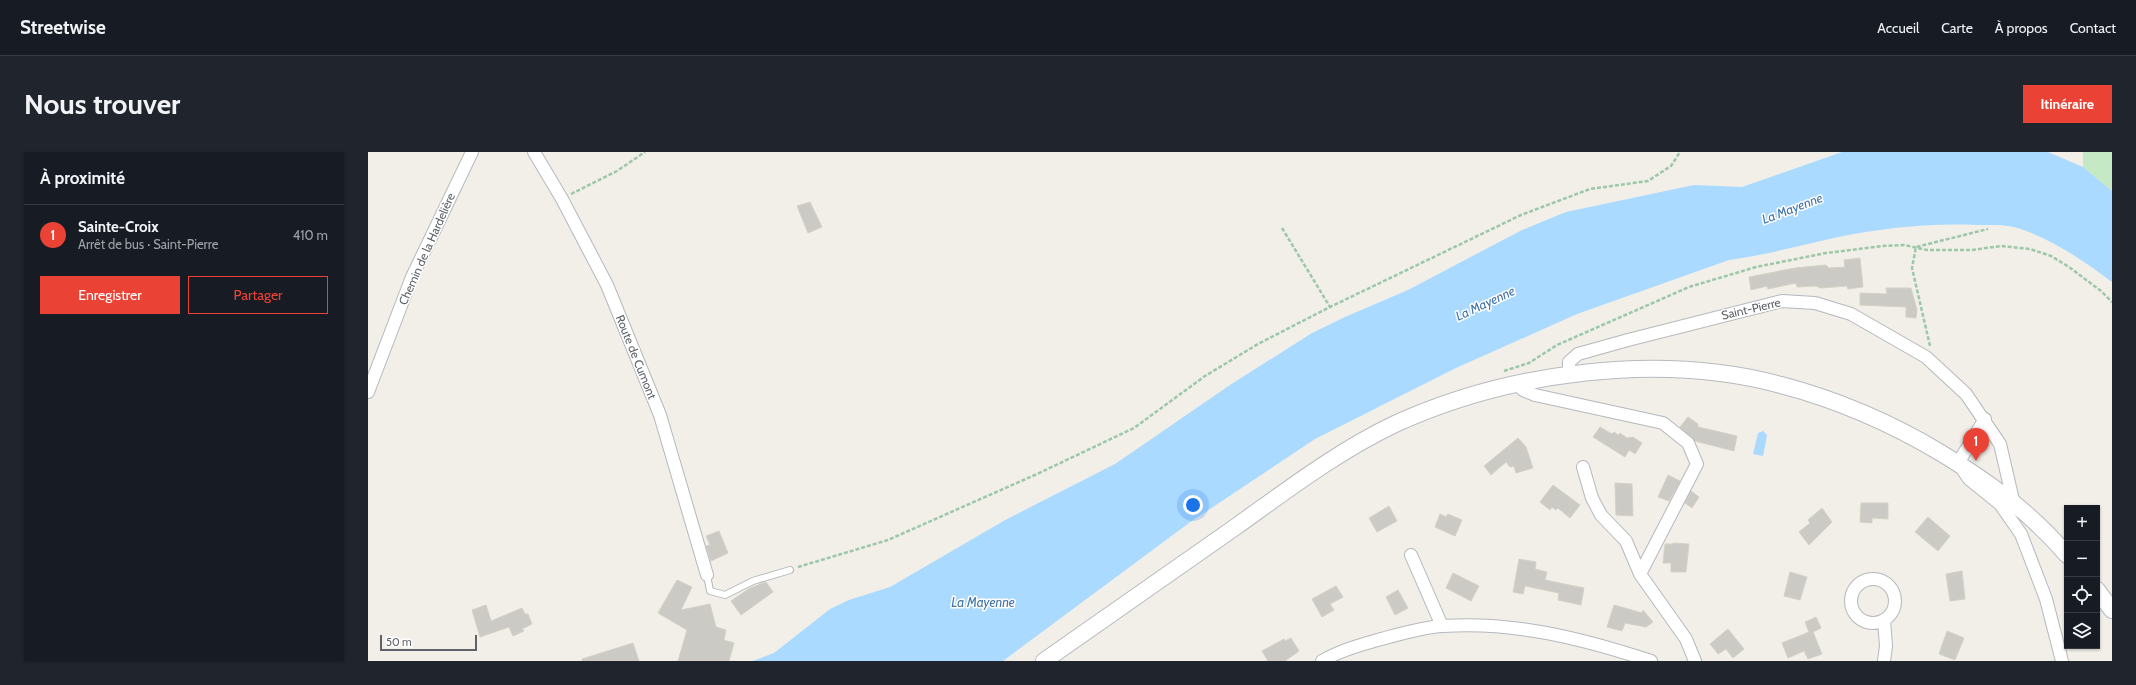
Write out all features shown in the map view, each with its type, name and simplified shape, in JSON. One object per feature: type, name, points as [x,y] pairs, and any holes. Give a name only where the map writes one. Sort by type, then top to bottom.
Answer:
[{"type":"main road","points":[[1044,661],[1282,494],[1368,438],[1427,410],[1516,383],[1569,374],[1647,370],[1696,371],[1746,377],[1780,385],[1862,412],[1910,435],[1958,463],[2013,500],[2052,537],[2064,551]]},
{"type":"main road","points":[[2100,594],[2112,610]]},
{"type":"street","name":"Chemin de la Hardelière","points":[[368,392],[412,277],[472,152]]},
{"type":"street","name":"Route de Cumont","points":[[534,152],[562,199],[607,285],[660,415],[707,575]]},
{"type":"street","name":"Saint-Pierre","points":[[1569,374],[1569,362],[1578,354],[1782,301],[1815,303],[1851,314],[1926,358],[1966,394],[1985,419],[2000,444],[2013,500]]},
{"type":"street","points":[[1516,383],[1523,390],[1535,395],[1663,423],[1688,443],[1697,464],[1640,574]]},
{"type":"street","points":[[1985,419],[1958,463],[1969,479],[2000,504],[2021,534],[2046,599],[2062,661]]},
{"type":"street","points":[[1583,467],[1592,498],[1601,515],[1626,541],[1640,574],[1686,639],[1695,661]]},
{"type":"street","points":[[1411,555],[1442,626]]},
{"type":"street","points":[[1884,620],[1886,646],[1884,661]]},
{"type":"street","points":[[1322,661],[1340,651],[1392,636],[1442,626],[1508,626],[1596,643],[1651,661]]},
{"type":"lane","points":[[707,575],[710,591],[724,594],[753,581],[790,570]]},
{"type":"path","points":[[562,199],[617,172],[646,152]]},
{"type":"path","points":[[790,570],[888,540],[1037,474],[1134,428],[1205,376],[1258,344],[1330,307],[1521,215],[1590,189],[1648,181],[1671,166],[1680,152]]},
{"type":"path","points":[[1282,228],[1330,307]]},
{"type":"path","points":[[1926,358],[1930,350],[1931,341],[1912,268],[1916,248],[1988,229]]},
{"type":"green space","points":[[2083,152],[2112,152],[2112,191],[2083,167]]},
{"type":"water","name":"La Mayenne","points":[[1842,152],[2048,152],[2083,167],[2112,191],[2112,282],[2080,259],[2046,239],[2016,227],[1999,225],[1941,225],[1872,231],[1838,237],[1770,253],[1729,260],[1577,314],[1456,368],[1315,439],[1189,523],[1003,661],[753,661],[774,653],[830,609],[849,600],[890,587],[1007,519],[1115,464],[1230,385],[1312,333],[1408,290],[1522,230],[1566,212],[1694,185],[1742,187]]},
{"type":"water","points":[[1763,431],[1767,435],[1763,456],[1753,454],[1758,433]]},
{"type":"building","points":[[810,202],[822,227],[808,233],[797,206]]},
{"type":"building","points":[[1860,258],[1863,287],[1848,289],[1847,286],[1821,288],[1816,286],[1797,287],[1796,283],[1768,289],[1767,286],[1751,290],[1749,277],[1795,268],[1826,265],[1829,268],[1845,267],[1844,260]]},
{"type":"building","points":[[1886,288],[1911,288],[1917,310],[1916,318],[1906,317],[1906,307],[1860,305],[1860,293],[1887,294]]},
{"type":"building","points":[[1688,417],[1698,424],[1698,427],[1737,436],[1734,451],[1695,441],[1680,427]]},
{"type":"building","points":[[1600,427],[1612,434],[1614,432],[1618,435],[1620,433],[1627,438],[1633,437],[1642,443],[1635,454],[1629,450],[1625,457],[1593,437]]},
{"type":"building","points":[[1518,438],[1526,447],[1533,468],[1516,473],[1514,466],[1510,467],[1506,462],[1491,475],[1484,466]]},
{"type":"building","points":[[1668,475],[1680,481],[1669,501],[1658,497]]},
{"type":"building","points":[[1615,483],[1632,484],[1633,516],[1616,515]]},
{"type":"building","points":[[1553,485],[1580,505],[1570,518],[1558,508],[1556,510],[1552,507],[1550,510],[1540,502]]},
{"type":"building","points":[[1691,491],[1699,497],[1692,508],[1685,503]]},
{"type":"building","points":[[1861,503],[1888,503],[1888,519],[1872,518],[1872,523],[1860,522]]},
{"type":"building","points":[[1389,506],[1397,521],[1377,532],[1369,518]]},
{"type":"building","points":[[1822,508],[1832,522],[1809,545],[1799,532],[1810,523],[1808,520]]},
{"type":"building","points":[[1440,514],[1446,517],[1448,514],[1462,520],[1455,536],[1435,527]]},
{"type":"building","points":[[1928,517],[1950,536],[1938,551],[1915,532]]},
{"type":"building","points":[[719,531],[728,553],[711,561],[706,546],[710,545],[706,536]]},
{"type":"building","points":[[1665,544],[1689,544],[1686,572],[1671,572],[1671,563],[1663,563]]},
{"type":"building","points":[[1519,559],[1536,562],[1535,569],[1547,572],[1545,580],[1584,588],[1581,605],[1558,600],[1559,593],[1525,586],[1523,594],[1513,592]]},
{"type":"building","points":[[1962,571],[1965,599],[1950,601],[1946,574]]},
{"type":"building","points":[[1790,572],[1807,577],[1800,600],[1784,596]]},
{"type":"building","points":[[1453,573],[1479,586],[1471,601],[1446,588]]},
{"type":"building","points":[[677,580],[692,587],[681,610],[710,604],[716,627],[726,630],[724,640],[734,643],[729,661],[678,661],[687,630],[658,613]]},
{"type":"building","points":[[766,582],[773,592],[741,615],[731,601],[750,588]]},
{"type":"building","points":[[1336,586],[1343,597],[1330,604],[1334,610],[1322,617],[1312,599]]},
{"type":"building","points":[[1398,590],[1408,608],[1395,615],[1386,597]]},
{"type":"building","points":[[486,605],[491,621],[522,608],[525,614],[528,614],[532,624],[522,629],[524,631],[513,636],[509,627],[480,637],[472,610]]},
{"type":"building","points":[[1614,605],[1642,613],[1643,610],[1653,622],[1646,627],[1625,623],[1622,631],[1607,627]]},
{"type":"building","points":[[1816,617],[1821,628],[1813,632],[1822,654],[1808,659],[1804,651],[1788,658],[1782,643],[1809,632],[1805,622]]},
{"type":"building","points":[[1728,629],[1744,649],[1733,658],[1726,649],[1718,654],[1710,644]]},
{"type":"building","points":[[1947,631],[1964,638],[1955,660],[1939,654]]},
{"type":"building","points":[[1291,638],[1299,651],[1285,661],[1268,661],[1262,651],[1284,639],[1285,641]]},
{"type":"building","points":[[633,643],[639,661],[582,661],[582,659]]},
{"type":"place","name":"Sainte-Croix","points":[[1976,461]]}]
